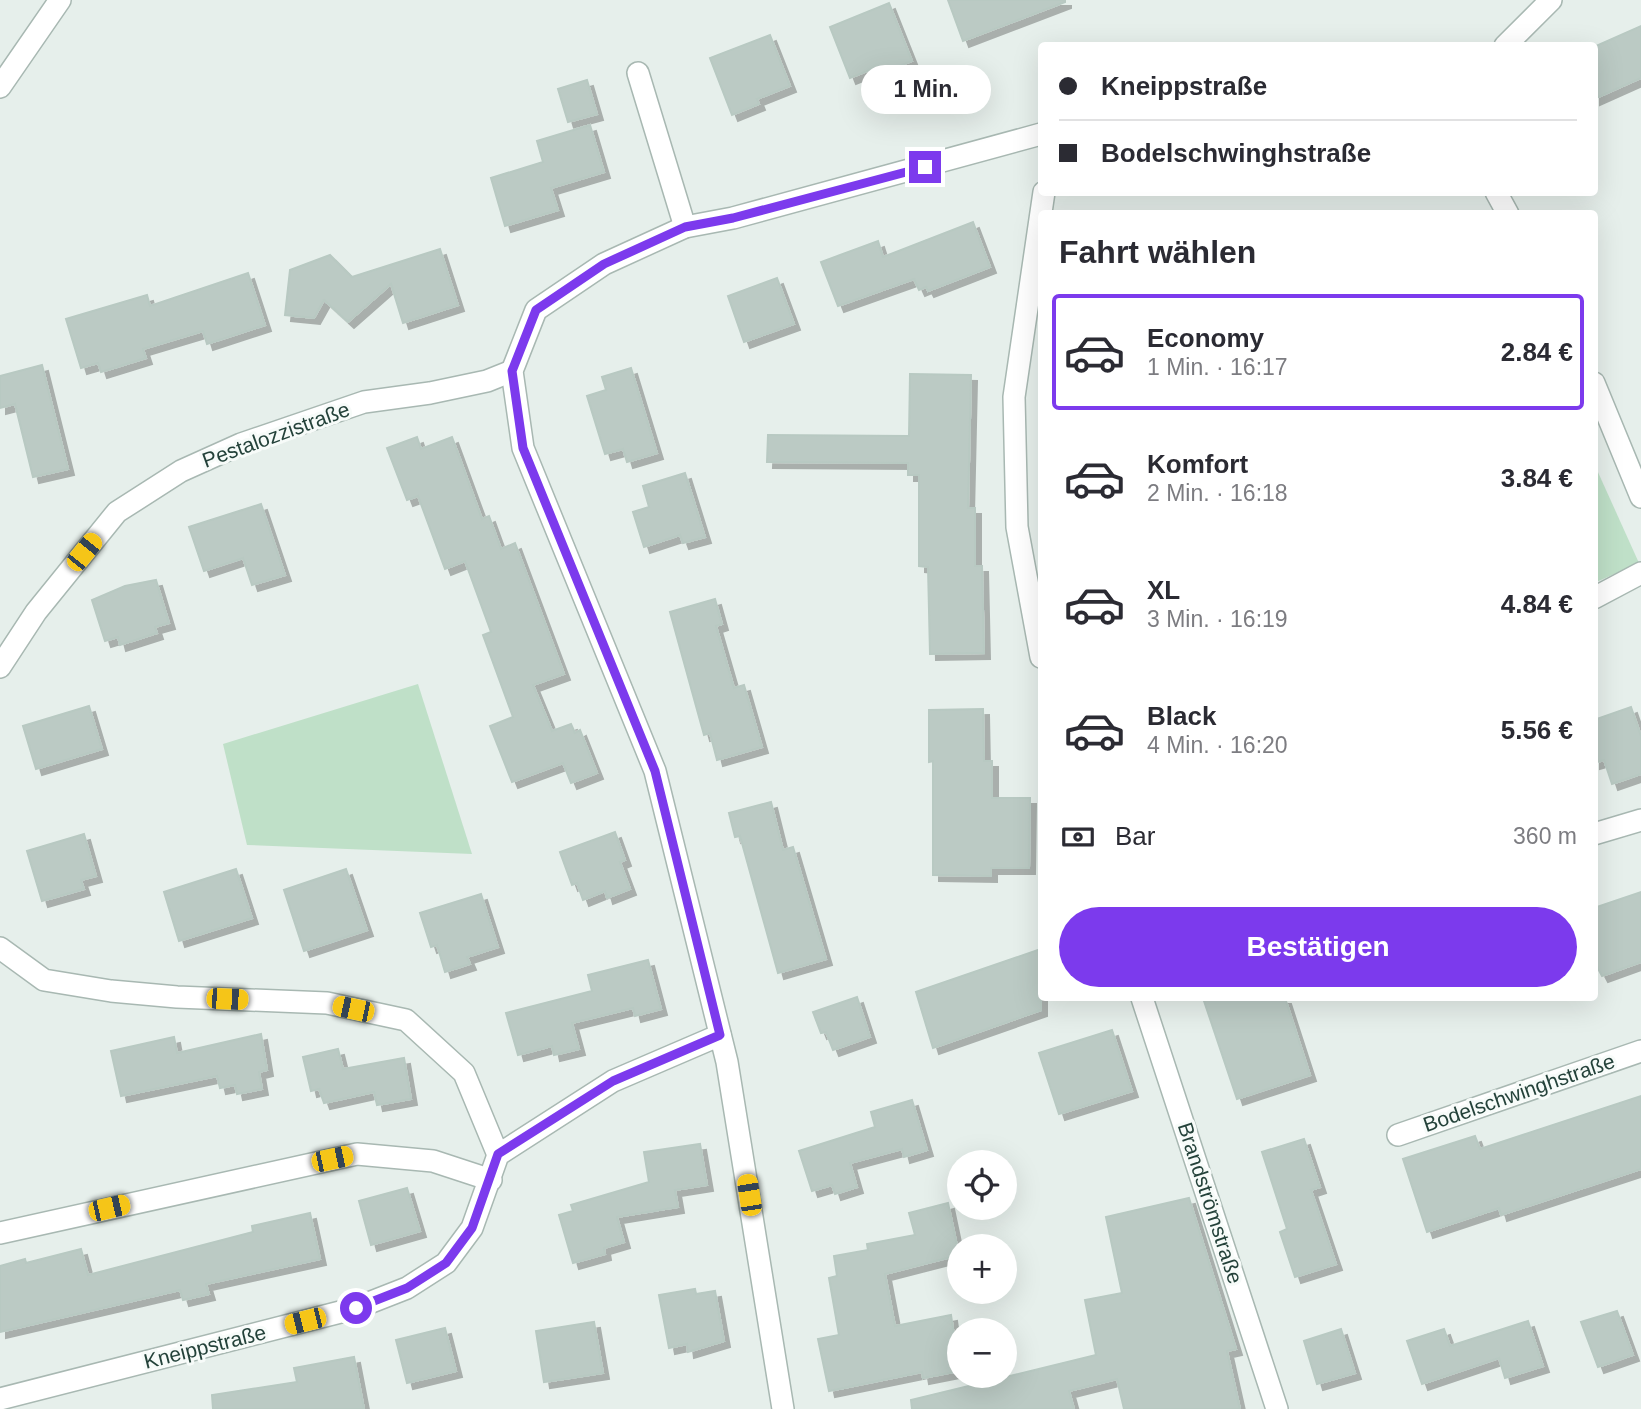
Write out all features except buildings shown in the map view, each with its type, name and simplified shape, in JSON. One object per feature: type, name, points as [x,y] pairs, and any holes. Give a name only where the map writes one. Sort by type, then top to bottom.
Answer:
[{"type":"street","points":[[0,88],[60,0]]},
{"type":"street","points":[[1509,42],[1552,0]]},
{"type":"street","points":[[638,73],[685,227]]},
{"type":"street","points":[[783,1409],[727,1062],[655,771],[523,448],[512,371],[536,310],[604,264],[685,227],[733,218],[1038,139]]},
{"type":"street","points":[[1038,233],[1014,397],[1017,527],[1038,641]]},
{"type":"street","name":"Pestalozzistraße","points":[[0,667],[36,612],[117,512],[181,471],[241,444],[365,402],[430,393],[487,381],[512,371]]},
{"type":"street","points":[[1598,393],[1641,497]]},
{"type":"street","points":[[1598,596],[1641,573]]},
{"type":"street","points":[[1598,833],[1641,820]]},
{"type":"street","points":[[0,948],[44,980],[111,991],[177,997],[327,1003],[406,1020],[464,1073],[498,1154],[613,1081],[720,1035]]},
{"type":"street","name":"Brandströmstraße","points":[[1144,1001],[1277,1409]]},
{"type":"street","name":"Bodelschwinghstraße","points":[[1398,1135],[1641,1051]]},
{"type":"street","points":[[0,1233],[357,1154],[433,1161],[491,1180]]},
{"type":"street","name":"Kneippstraße","points":[[0,1399],[356,1308],[407,1288],[446,1263],[472,1228],[498,1154]]},
{"type":"green space","points":[[1598,472],[1639,563],[1598,581]]},
{"type":"green space","points":[[418,684],[472,854],[247,845],[223,744]]},
{"type":"route","points":[[356,1308],[407,1288],[446,1263],[472,1228],[498,1154],[613,1081],[720,1035],[655,771],[523,448],[512,371],[536,310],[604,264],[685,227],[733,218],[925,167]]}]
